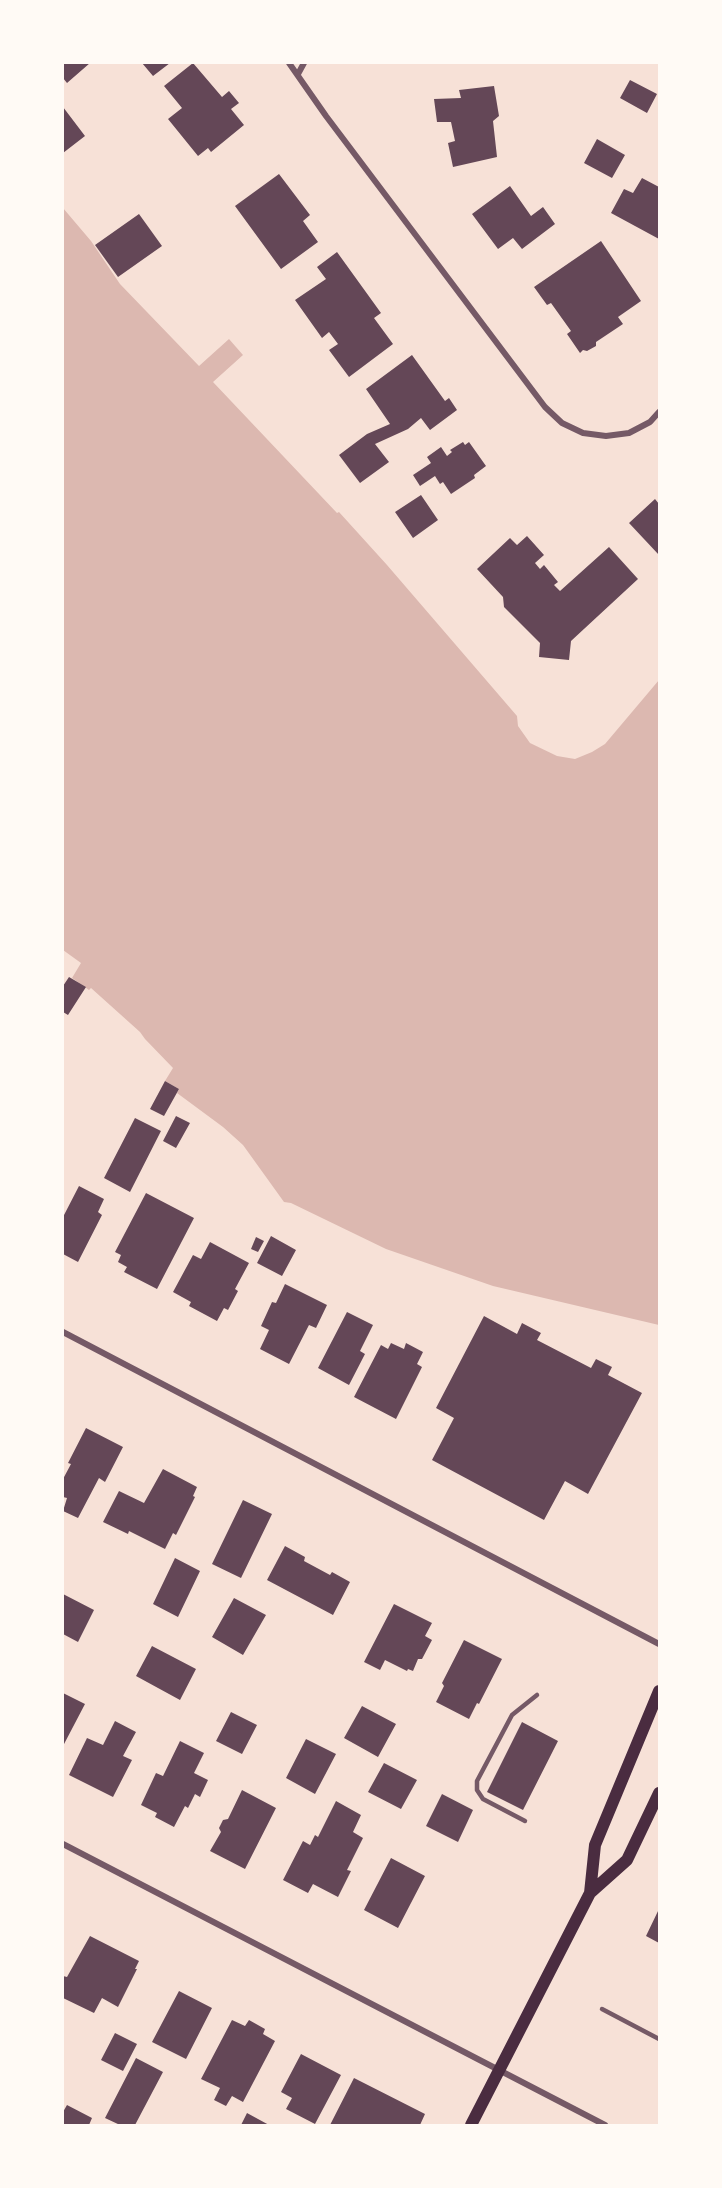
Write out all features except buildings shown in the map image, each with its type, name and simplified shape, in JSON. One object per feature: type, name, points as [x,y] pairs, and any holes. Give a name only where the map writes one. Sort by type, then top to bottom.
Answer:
[{"type":"main road","points":[[471,2125],[590,1893],[595,1845],[659,1691]]},
{"type":"main road","points":[[590,1893],[627,1860],[659,1793]]},
{"type":"street","points":[[289,63],[326,116],[545,407],[562,423],[583,433],[606,436],[629,433],[650,422],[659,412]]},
{"type":"street","points":[[298,74],[304,63]]},
{"type":"street","points":[[63,1332],[659,1644]]},
{"type":"street","points":[[63,1844],[605,2125]]},
{"type":"lane","points":[[525,1821],[483,1800],[477,1790],[477,1781],[512,1715],[537,1695]]},
{"type":"lane","points":[[602,2009],[659,2039]]},
{"type":"shaded area","points":[[63,208],[91,241],[120,284],[199,366],[229,339],[243,355],[213,382],[387,565],[517,716],[518,726],[530,743],[557,756],[575,759],[592,752],[605,744],[659,680],[659,1325],[493,1286],[386,1249],[291,1203],[284,1202],[243,1145],[177,1093],[179,1089],[165,1081],[173,1068],[140,1032],[91,988],[89,990],[72,978],[81,963],[63,950]]}]
